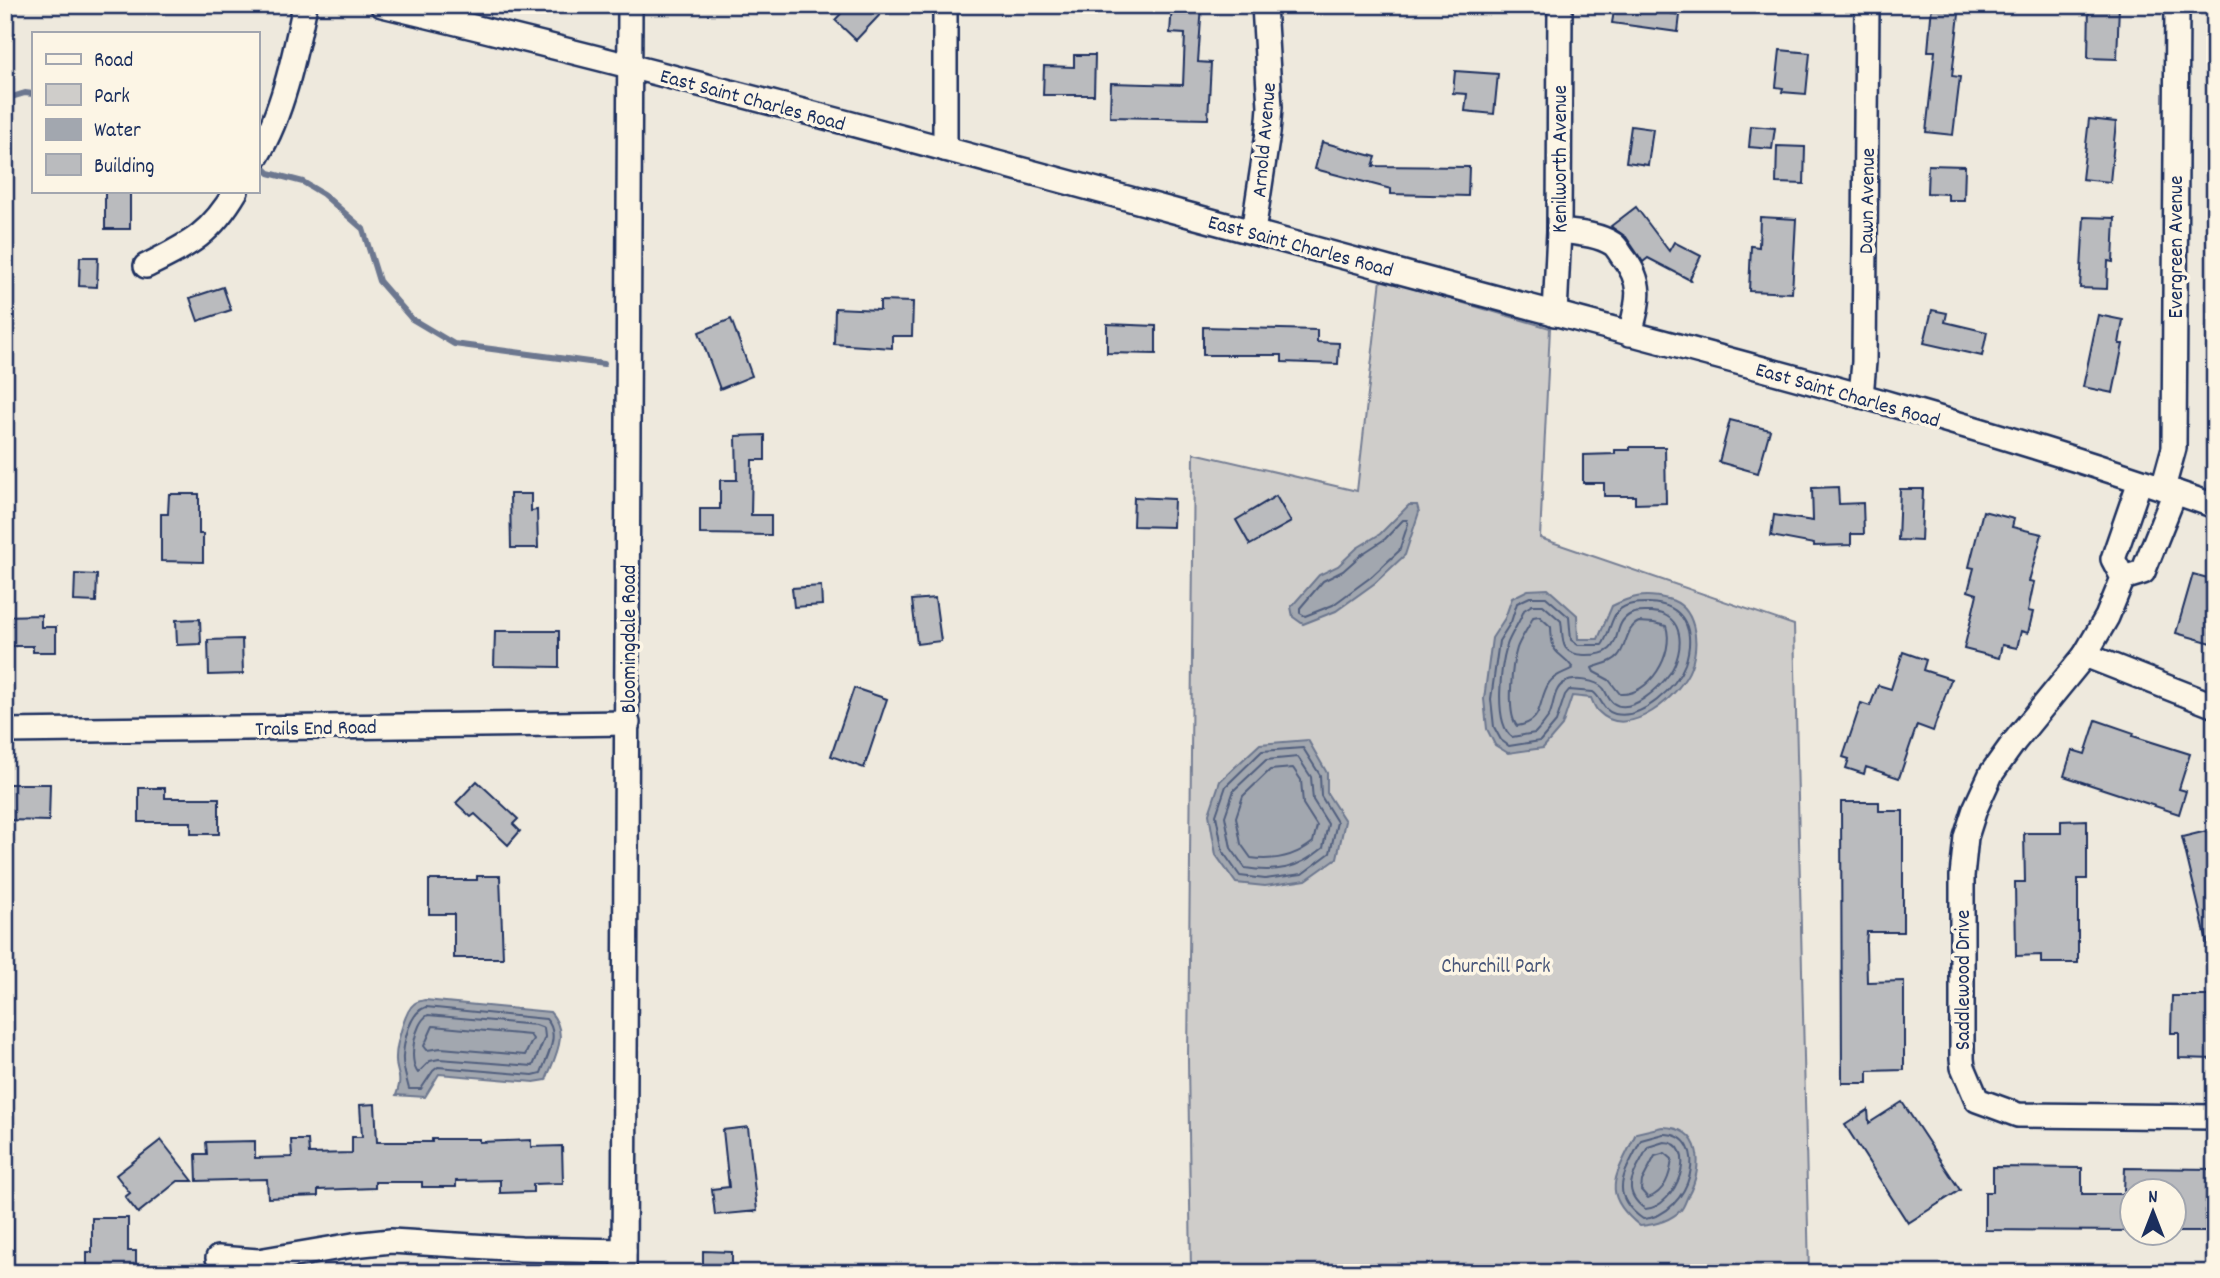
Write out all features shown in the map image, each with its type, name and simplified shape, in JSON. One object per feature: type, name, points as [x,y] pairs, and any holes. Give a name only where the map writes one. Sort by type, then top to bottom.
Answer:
[{"type":"street","points":[[259,153],[273,122],[287,78],[305,5]]},
{"type":"street","name":"Bloomingdale Road","points":[[624,1262],[630,5]]},
{"type":"street","points":[[945,5],[945,149]]},
{"type":"street","name":"Arnold Avenue","points":[[1253,232],[1270,107],[1264,5]]},
{"type":"street","name":"Kenilworth Avenue","points":[[1555,314],[1559,231],[1560,5]]},
{"type":"street","name":"Dawn Avenue","points":[[1861,396],[1864,352],[1867,5]]},
{"type":"street","name":"Evergreen Avenue","points":[[2169,490],[2175,448],[2176,5]]},
{"type":"street","name":"East Saint Charles Road","points":[[390,6],[945,149],[1861,396],[2215,506]]},
{"type":"street","points":[[146,266],[192,243],[211,228],[235,192]]},
{"type":"street","points":[[1559,231],[1591,236],[1613,244],[1628,262],[1638,279],[1639,303],[1630,334]]},
{"type":"street","points":[[2140,481],[2113,559],[2123,578],[2143,572],[2169,490]]},
{"type":"street","name":"Saddlewood Drive","points":[[2123,578],[2107,617],[2085,655],[1991,774],[1975,809],[1966,837],[1962,876],[1963,1067],[1978,1100],[2018,1115],[2215,1117]]},
{"type":"street","points":[[2085,655],[2215,706]]},
{"type":"street","name":"Trails End Road","points":[[5,731],[628,723]]},
{"type":"street","points":[[218,1258],[258,1261],[342,1246],[391,1241],[533,1249],[624,1262]]},
{"type":"green space","name":"Churchill Park","points":[[1381,279],[1550,328],[1540,538],[1794,625],[1809,1273],[1191,1273],[1188,1060],[1194,453],[1357,491]]},
{"type":"water","points":[[1409,505],[1417,505],[1419,512],[1405,555],[1375,583],[1336,611],[1303,624],[1293,617],[1291,607],[1319,575],[1338,566],[1357,548],[1380,534]]},
{"type":"water","points":[[1548,589],[1577,615],[1578,639],[1598,639],[1612,606],[1626,600],[1652,596],[1677,603],[1685,609],[1693,626],[1694,657],[1685,678],[1676,690],[1652,711],[1624,722],[1611,720],[1598,711],[1591,698],[1572,696],[1562,726],[1543,748],[1508,753],[1495,745],[1487,729],[1484,699],[1492,638],[1505,618],[1512,598],[1528,590]]},
{"type":"water","points":[[1308,740],[1327,773],[1327,793],[1345,821],[1337,858],[1306,880],[1265,886],[1236,883],[1216,855],[1209,814],[1220,781],[1260,744]]},
{"type":"water","points":[[5,906],[13,1248],[5,1245]]},
{"type":"water","points":[[425,1000],[550,1012],[556,1020],[560,1037],[546,1080],[534,1082],[439,1074],[425,1097],[396,1095],[399,1078],[396,1052],[402,1029],[407,1013],[417,1002]]},
{"type":"water","points":[[1662,1127],[1676,1129],[1692,1141],[1698,1161],[1696,1173],[1681,1210],[1662,1222],[1640,1226],[1619,1203],[1615,1182],[1636,1133]]},
{"type":"building","points":[[849,5],[889,5],[856,40],[835,20]]},
{"type":"building","points":[[1172,5],[1202,5],[1198,62],[1211,63],[1208,119],[1110,117],[1111,83],[1183,85],[1185,34],[1170,33]]},
{"type":"building","points":[[1615,5],[1664,5],[1663,12],[1680,15],[1678,32],[1612,23]]},
{"type":"building","points":[[1932,5],[1960,5],[1952,76],[1960,77],[1953,135],[1926,132],[1935,51],[1928,51]]},
{"type":"building","points":[[2089,5],[2119,5],[2117,59],[2088,58]]},
{"type":"building","points":[[1780,50],[1810,53],[1806,94],[1782,92],[1783,88],[1776,87]]},
{"type":"building","points":[[1074,55],[1095,55],[1094,95],[1043,95],[1044,66],[1074,67]]},
{"type":"building","points":[[1455,71],[1498,74],[1494,114],[1465,111],[1467,94],[1453,93]]},
{"type":"building","points":[[2089,119],[2116,122],[2110,182],[2082,179]]},
{"type":"building","points":[[1631,126],[1653,129],[1648,165],[1626,162]]},
{"type":"building","points":[[1751,126],[1775,128],[1772,149],[1749,147]]},
{"type":"building","points":[[1322,142],[1376,157],[1373,166],[1469,167],[1468,196],[1391,194],[1391,189],[1315,169]]},
{"type":"building","points":[[1777,146],[1805,147],[1804,184],[1776,183]]},
{"type":"building","points":[[1928,165],[1965,166],[1964,200],[1948,200],[1948,194],[1927,193]]},
{"type":"building","points":[[105,192],[130,192],[130,229],[105,229]]},
{"type":"building","points":[[1636,207],[1669,251],[1674,242],[1701,256],[1690,278],[1692,281],[1648,258],[1643,262],[1626,237],[1611,226]]},
{"type":"building","points":[[1760,217],[1796,219],[1792,293],[1749,291],[1751,246],[1759,247]]},
{"type":"building","points":[[2084,217],[2115,218],[2113,262],[2108,261],[2107,289],[2080,288]]},
{"type":"building","points":[[80,257],[98,257],[97,287],[79,286]]},
{"type":"building","points":[[223,287],[231,310],[198,321],[190,298]]},
{"type":"building","points":[[880,301],[913,302],[912,336],[892,336],[892,348],[834,344],[835,308],[880,310]]},
{"type":"building","points":[[1932,310],[1947,313],[1945,322],[1987,332],[1982,356],[1924,343]]},
{"type":"building","points":[[2098,315],[2123,320],[2119,344],[2123,344],[2113,393],[2083,387]]},
{"type":"building","points":[[731,319],[752,376],[720,389],[699,332]]},
{"type":"building","points":[[1107,324],[1156,326],[1156,354],[1107,353]]},
{"type":"building","points":[[1203,327],[1317,330],[1317,342],[1339,343],[1338,364],[1282,362],[1282,355],[1203,355]]},
{"type":"building","points":[[1730,420],[1770,430],[1758,473],[1719,462]]},
{"type":"building","points":[[765,435],[765,460],[752,460],[751,515],[771,515],[771,535],[700,534],[700,509],[720,509],[720,480],[737,480],[736,436]]},
{"type":"building","points":[[1630,447],[1665,447],[1666,503],[1635,504],[1635,496],[1604,496],[1604,483],[1583,483],[1583,455],[1615,454],[1615,450],[1630,450]]},
{"type":"building","points":[[1838,487],[1839,504],[1863,503],[1864,534],[1851,534],[1851,545],[1814,546],[1771,536],[1774,515],[1813,521],[1812,488]]},
{"type":"building","points":[[1900,489],[1923,489],[1921,541],[1898,540]]},
{"type":"building","points":[[169,494],[199,494],[199,534],[203,534],[203,562],[161,561],[161,514],[168,514]]},
{"type":"building","points":[[510,494],[531,494],[531,511],[537,510],[538,548],[511,548]]},
{"type":"building","points":[[1276,496],[1291,522],[1250,545],[1236,520]]},
{"type":"building","points":[[1134,497],[1174,499],[1173,527],[1133,526]]},
{"type":"building","points":[[1983,511],[2014,519],[2012,527],[2042,534],[2029,581],[2034,582],[2028,611],[2033,612],[2028,633],[2021,631],[2017,648],[2002,645],[1999,658],[1964,649],[1977,594],[1968,591],[1974,568],[1969,567]]},
{"type":"building","points":[[75,574],[97,575],[96,602],[74,601]]},
{"type":"building","points":[[2193,574],[2215,580],[2215,644],[2176,633]]},
{"type":"building","points":[[821,586],[822,605],[794,607],[792,588]]},
{"type":"building","points":[[935,598],[941,641],[917,644],[912,600]]},
{"type":"building","points":[[41,615],[41,627],[56,627],[56,652],[33,652],[33,646],[5,646],[5,616]]},
{"type":"building","points":[[200,619],[201,644],[177,645],[176,620]]},
{"type":"building","points":[[495,631],[559,631],[559,667],[494,666]]},
{"type":"building","points":[[242,639],[243,674],[209,675],[208,640]]},
{"type":"building","points":[[1903,652],[1926,660],[1923,670],[1951,679],[1933,731],[1917,725],[1899,778],[1866,767],[1864,774],[1846,768],[1849,759],[1843,757],[1861,703],[1870,706],[1878,685],[1891,689]]},
{"type":"building","points":[[854,688],[887,699],[864,768],[831,756]]},
{"type":"building","points":[[2096,720],[2134,733],[2133,736],[2190,754],[2179,789],[2186,791],[2179,814],[2064,776],[2072,750],[2085,754]]},
{"type":"building","points":[[477,781],[518,819],[513,824],[520,831],[508,845],[475,814],[471,817],[456,803]]},
{"type":"building","points":[[5,784],[50,784],[49,821],[5,820]]},
{"type":"building","points":[[139,788],[165,788],[165,798],[219,798],[219,834],[191,834],[191,822],[139,822]]},
{"type":"building","points":[[1841,802],[1879,802],[1879,811],[1903,811],[1903,932],[1867,932],[1866,945],[1867,982],[1904,981],[1904,1070],[1868,1071],[1868,1083],[1842,1083]]},
{"type":"building","points":[[2087,820],[2087,879],[2078,879],[2078,963],[2041,963],[2041,955],[2016,956],[2015,882],[2025,882],[2024,833],[2061,833],[2061,821]]},
{"type":"building","points":[[2211,830],[2212,836],[2215,835],[2215,949],[2209,950],[2182,837]]},
{"type":"building","points":[[477,876],[500,876],[503,958],[454,958],[454,914],[429,914],[429,880],[477,880]]},
{"type":"building","points":[[2172,996],[2215,996],[2215,1059],[2179,1058],[2179,1033],[2171,1033]]},
{"type":"building","points":[[1902,1102],[1960,1190],[1908,1223],[1845,1125],[1868,1110],[1869,1123]]},
{"type":"building","points":[[375,1104],[377,1142],[432,1142],[432,1139],[479,1139],[479,1142],[531,1140],[531,1147],[562,1146],[563,1183],[533,1184],[533,1192],[500,1193],[500,1180],[456,1181],[456,1187],[422,1187],[422,1182],[375,1182],[375,1188],[318,1190],[318,1196],[268,1198],[267,1179],[197,1181],[196,1154],[207,1154],[206,1142],[255,1141],[255,1158],[292,1157],[291,1140],[308,1140],[309,1154],[352,1153],[352,1137],[362,1137],[360,1105]]},
{"type":"building","points":[[748,1127],[757,1211],[715,1215],[712,1189],[729,1187],[723,1130]]},
{"type":"building","points":[[161,1140],[193,1181],[178,1181],[138,1213],[125,1197],[130,1193],[116,1175]]},
{"type":"building","points":[[1993,1167],[2082,1168],[2082,1194],[2118,1194],[2118,1231],[1985,1230],[1985,1192],[1993,1192]]},
{"type":"building","points":[[2125,1168],[2214,1169],[2215,1232],[2188,1232],[2188,1176],[2125,1176]]},
{"type":"building","points":[[92,1218],[128,1218],[128,1251],[136,1251],[136,1273],[87,1273],[87,1252],[92,1252]]},
{"type":"building","points":[[703,1251],[732,1252],[732,1273],[703,1273]]},
{"type":"waterway","points":[[5,99],[25,93],[32,94]]},
{"type":"waterway","points":[[259,163],[269,173],[303,182],[323,194],[363,229],[379,281],[412,319],[454,344],[604,364]]}]
